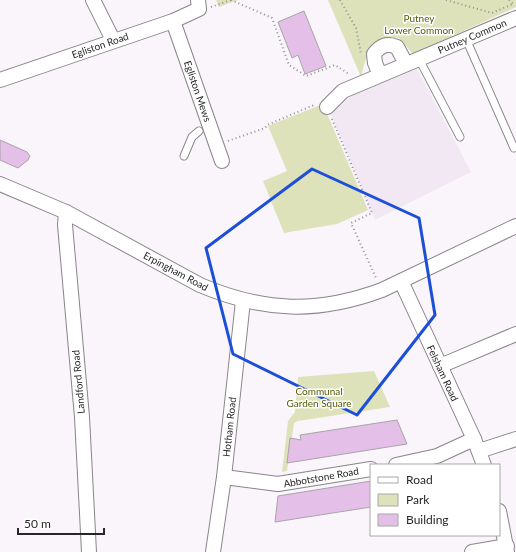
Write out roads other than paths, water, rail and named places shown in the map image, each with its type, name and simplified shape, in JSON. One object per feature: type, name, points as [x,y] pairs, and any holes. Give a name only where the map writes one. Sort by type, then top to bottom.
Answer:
[{"type":"street","points":[[93,0],[113,40]]},
{"type":"street","name":"Egliston Road","points":[[0,80],[113,40],[173,21],[198,4]]},
{"type":"street","name":"Putney Common","points":[[327,107],[344,91],[380,74],[516,18]]},
{"type":"street","name":"Egliston Mews","points":[[173,21],[204,128],[216,144],[222,161]]},
{"type":"street","points":[[380,74],[375,63],[374,54],[380,47],[389,44],[397,47],[406,64]]},
{"type":"street","name":"Erpingham Road","points":[[0,184],[66,212],[138,250],[186,278],[223,295],[243,301],[282,306],[324,305],[347,302],[382,290],[516,226]]},
{"type":"street","name":"Landford Road","points":[[66,212],[65,225],[82,417],[89,552]]},
{"type":"street","name":"Felsham Road","points":[[401,281],[477,445],[484,464]]},
{"type":"street","name":"Hotham Road","points":[[213,552],[224,477],[243,301]]},
{"type":"street","points":[[440,366],[516,334]]},
{"type":"street","points":[[401,464],[477,445],[516,439]]},
{"type":"street","name":"Abbotstone Road","points":[[224,477],[278,484],[370,469]]},
{"type":"street","points":[[472,552],[509,543],[500,514]]},
{"type":"lane","points":[[466,39],[514,148]]},
{"type":"lane","points":[[419,59],[460,137]]},
{"type":"lane","points":[[184,156],[192,137],[204,128]]},
{"type":"park label","name":"Putney Lower Common","points":[[419,24]]},
{"type":"park label","name":"Communal Garden Square","points":[[319,396]]}]
